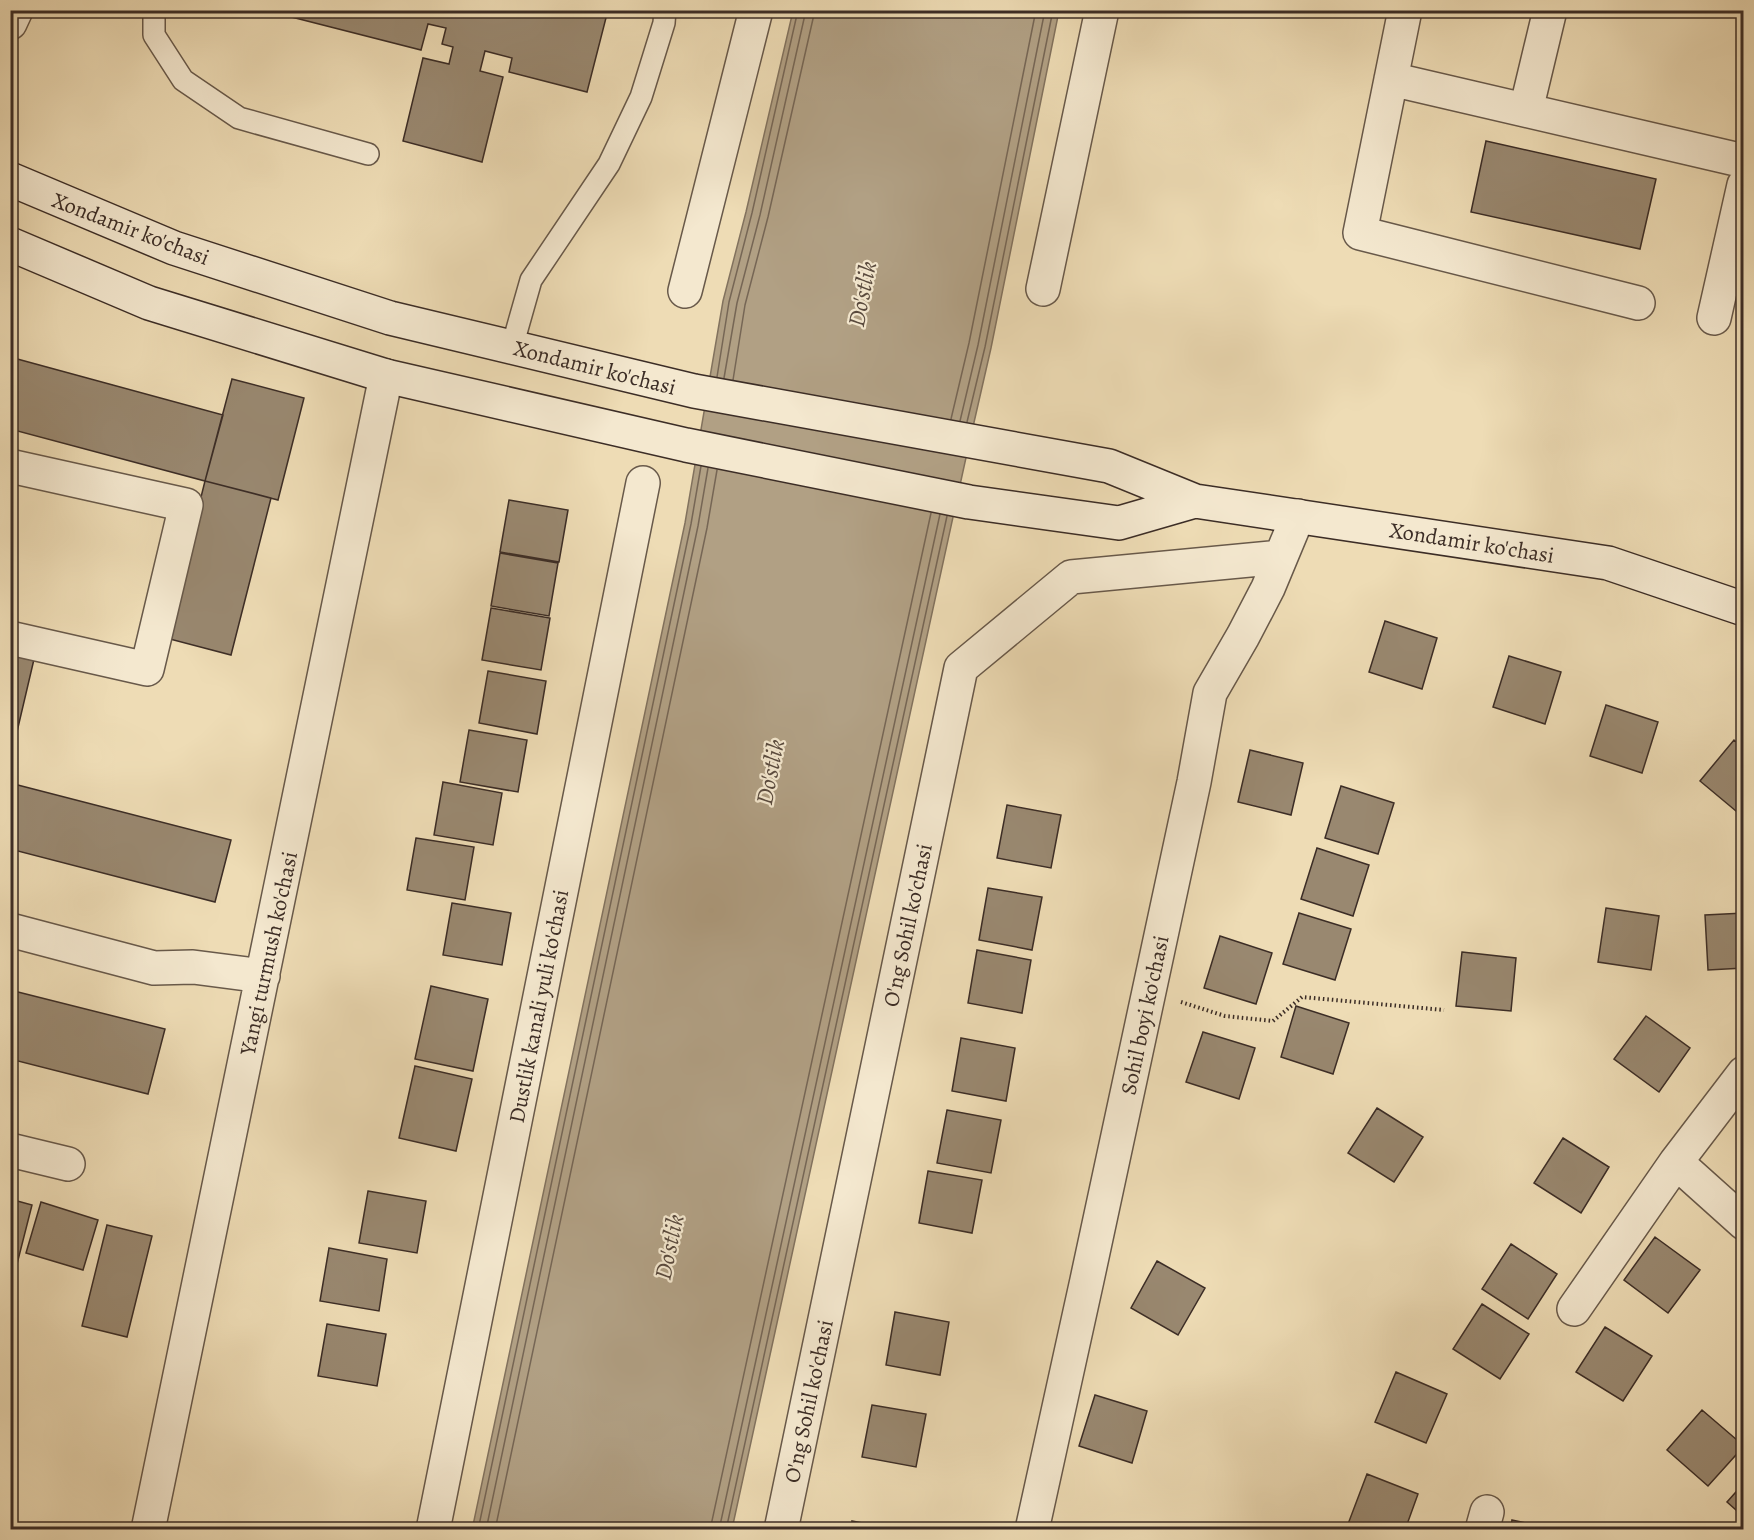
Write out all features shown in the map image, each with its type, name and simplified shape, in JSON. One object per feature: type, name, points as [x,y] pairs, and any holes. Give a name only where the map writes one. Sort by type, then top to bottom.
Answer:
[{"type":"street","points":[[10,23],[16,10]]},
{"type":"street","points":[[685,291],[756,10]]},
{"type":"street","points":[[1043,289],[1101,10]]},
{"type":"street","points":[[1405,10],[1360,233],[1638,303]]},
{"type":"street","points":[[1526,110],[1550,10]]},
{"type":"street","points":[[1391,78],[1743,161]]},
{"type":"street","name":"Xondamir ko'chasi","points":[[10,179],[174,248],[390,318],[694,391],[1109,466],[1195,501],[1608,563],[1743,609]]},
{"type":"street","points":[[1714,318],[1743,184]]},
{"type":"street","name":"Xondamir ko'chasi","points":[[10,244],[149,303],[386,376],[686,445],[969,502],[1119,523],[1195,501]]},
{"type":"street","name":"Yangi turmush ko'chasi","points":[[148,1530],[386,376]]},
{"type":"street","points":[[10,466],[186,505],[147,669],[10,638]]},
{"type":"street","name":"Dustlik kanali yuli ko'chasi","points":[[434,1530],[643,483]]},
{"type":"street","name":"Sohil boyi ko'chasi","points":[[1032,1530],[1194,782],[1210,693],[1268,588],[1298,516]]},
{"type":"street","name":"O'ng Sohil ko'chasi","points":[[781,1530],[961,668],[1071,578],[1281,557]]},
{"type":"street","points":[[10,930],[154,968],[193,967],[263,976]]},
{"type":"street","points":[[1574,1309],[1676,1162],[1743,1073]]},
{"type":"street","points":[[10,1150],[68,1164]]},
{"type":"street","points":[[1676,1162],[1743,1223]]},
{"type":"lane","points":[[153,10],[154,35],[183,80],[230,112],[239,118],[368,154]]},
{"type":"lane","points":[[512,347],[531,280],[609,164],[641,97],[664,23],[665,10]]},
{"type":"path","points":[[1148,992],[1225,1016],[1273,1021],[1302,997],[1444,1010]]},
{"type":"water","name":"Do'stlik","points":[[793,11],[1059,11],[991,348],[732,1529],[472,1530],[685,523],[723,301]]},
{"type":"building","points":[[264,10],[608,10],[587,92],[509,72],[512,58],[485,51],[480,71],[503,77],[482,162],[403,141],[423,58],[449,64],[453,47],[442,44],[446,28],[428,24],[421,50]]},
{"type":"building","points":[[1486,141],[1656,179],[1640,249],[1471,212]]},
{"type":"building","points":[[10,357],[223,415],[205,481],[10,429]]},
{"type":"building","points":[[232,379],[304,398],[278,500],[205,481]]},
{"type":"building","points":[[205,481],[271,498],[231,655],[166,638]]},
{"type":"building","points":[[509,500],[568,510],[559,562],[500,552]]},
{"type":"building","points":[[500,553],[558,563],[549,616],[491,606]]},
{"type":"building","points":[[491,608],[550,618],[541,670],[482,660]]},
{"type":"building","points":[[1385,621],[1437,638],[1422,689],[1369,672]]},
{"type":"building","points":[[10,649],[35,655],[16,736],[10,734]]},
{"type":"building","points":[[1509,656],[1561,672],[1545,724],[1493,707]]},
{"type":"building","points":[[488,671],[546,681],[537,734],[479,723]]},
{"type":"building","points":[[1606,705],[1658,722],[1642,773],[1590,756]]},
{"type":"building","points":[[469,730],[527,740],[518,792],[460,782]]},
{"type":"building","points":[[1734,740],[1744,748],[1742,816],[1700,781]]},
{"type":"building","points":[[1250,750],[1303,763],[1291,815],[1238,802]]},
{"type":"building","points":[[443,782],[502,793],[493,845],[434,835]]},
{"type":"building","points":[[10,783],[231,840],[215,902],[10,849]]},
{"type":"building","points":[[1341,786],[1394,803],[1378,854],[1325,838]]},
{"type":"building","points":[[1007,805],[1061,815],[1051,868],[997,858]]},
{"type":"building","points":[[416,838],[474,847],[465,900],[407,890]]},
{"type":"building","points":[[1317,848],[1369,865],[1353,916],[1301,899]]},
{"type":"building","points":[[988,888],[1042,897],[1032,950],[979,940]]},
{"type":"building","points":[[452,903],[511,913],[502,965],[443,955]]},
{"type":"building","points":[[1606,908],[1659,916],[1651,970],[1598,962]]},
{"type":"building","points":[[1299,913],[1351,929],[1335,980],[1283,964]]},
{"type":"building","points":[[1744,913],[1744,968],[1708,970],[1705,915]]},
{"type":"building","points":[[1220,936],[1272,953],[1256,1004],[1204,988]]},
{"type":"building","points":[[977,950],[1031,960],[1022,1013],[968,1003]]},
{"type":"building","points":[[1462,952],[1516,958],[1511,1011],[1456,1006]]},
{"type":"building","points":[[431,986],[488,999],[473,1071],[415,1059]]},
{"type":"building","points":[[10,990],[165,1029],[148,1094],[10,1059]]},
{"type":"building","points":[[1296,1006],[1349,1023],[1333,1074],[1281,1057]]},
{"type":"building","points":[[1646,1016],[1690,1048],[1659,1092],[1614,1059]]},
{"type":"building","points":[[1203,1032],[1255,1048],[1239,1099],[1186,1082]]},
{"type":"building","points":[[961,1038],[1015,1048],[1006,1101],[952,1091]]},
{"type":"building","points":[[415,1066],[472,1079],[456,1151],[399,1138]]},
{"type":"building","points":[[1377,1108],[1423,1137],[1394,1182],[1348,1153]]},
{"type":"building","points":[[947,1110],[1001,1120],[991,1173],[937,1163]]},
{"type":"building","points":[[1563,1138],[1609,1167],[1581,1213],[1534,1183]]},
{"type":"building","points":[[928,1171],[982,1180],[972,1233],[919,1223]]},
{"type":"building","points":[[368,1191],[426,1201],[417,1253],[359,1243]]},
{"type":"building","points":[[10,1199],[32,1205],[16,1268],[10,1266]]},
{"type":"building","points":[[41,1202],[98,1220],[83,1270],[26,1253]]},
{"type":"building","points":[[107,1225],[152,1236],[127,1337],[82,1326]]},
{"type":"building","points":[[1655,1237],[1700,1270],[1668,1313],[1624,1280]]},
{"type":"building","points":[[1511,1244],[1557,1274],[1528,1319],[1482,1289]]},
{"type":"building","points":[[329,1248],[387,1259],[379,1311],[320,1301]]},
{"type":"building","points":[[1157,1261],[1205,1288],[1178,1335],[1131,1308]]},
{"type":"building","points":[[1482,1304],[1529,1334],[1500,1379],[1453,1349]]},
{"type":"building","points":[[895,1312],[949,1322],[940,1375],[886,1365]]},
{"type":"building","points":[[327,1324],[386,1334],[377,1386],[318,1376]]},
{"type":"building","points":[[1605,1327],[1652,1356],[1623,1401],[1576,1372]]},
{"type":"building","points":[[1396,1372],[1447,1394],[1426,1443],[1375,1422]]},
{"type":"building","points":[[1095,1395],[1147,1411],[1132,1463],[1079,1446]]},
{"type":"building","points":[[872,1405],[926,1414],[916,1467],[862,1457]]},
{"type":"building","points":[[1702,1410],[1744,1446],[1708,1486],[1667,1450]]},
{"type":"building","points":[[1367,1474],[1418,1494],[1405,1530],[1362,1530],[1348,1524]]},
{"type":"building","points":[[1744,1483],[1744,1517],[1727,1502]]},
{"type":"building","points":[[1512,1520],[1559,1530],[1510,1530]]},
{"type":"building","points":[[852,1521],[899,1530],[851,1530]]},
{"type":"building","points":[[283,1523],[317,1530],[282,1530]]}]
